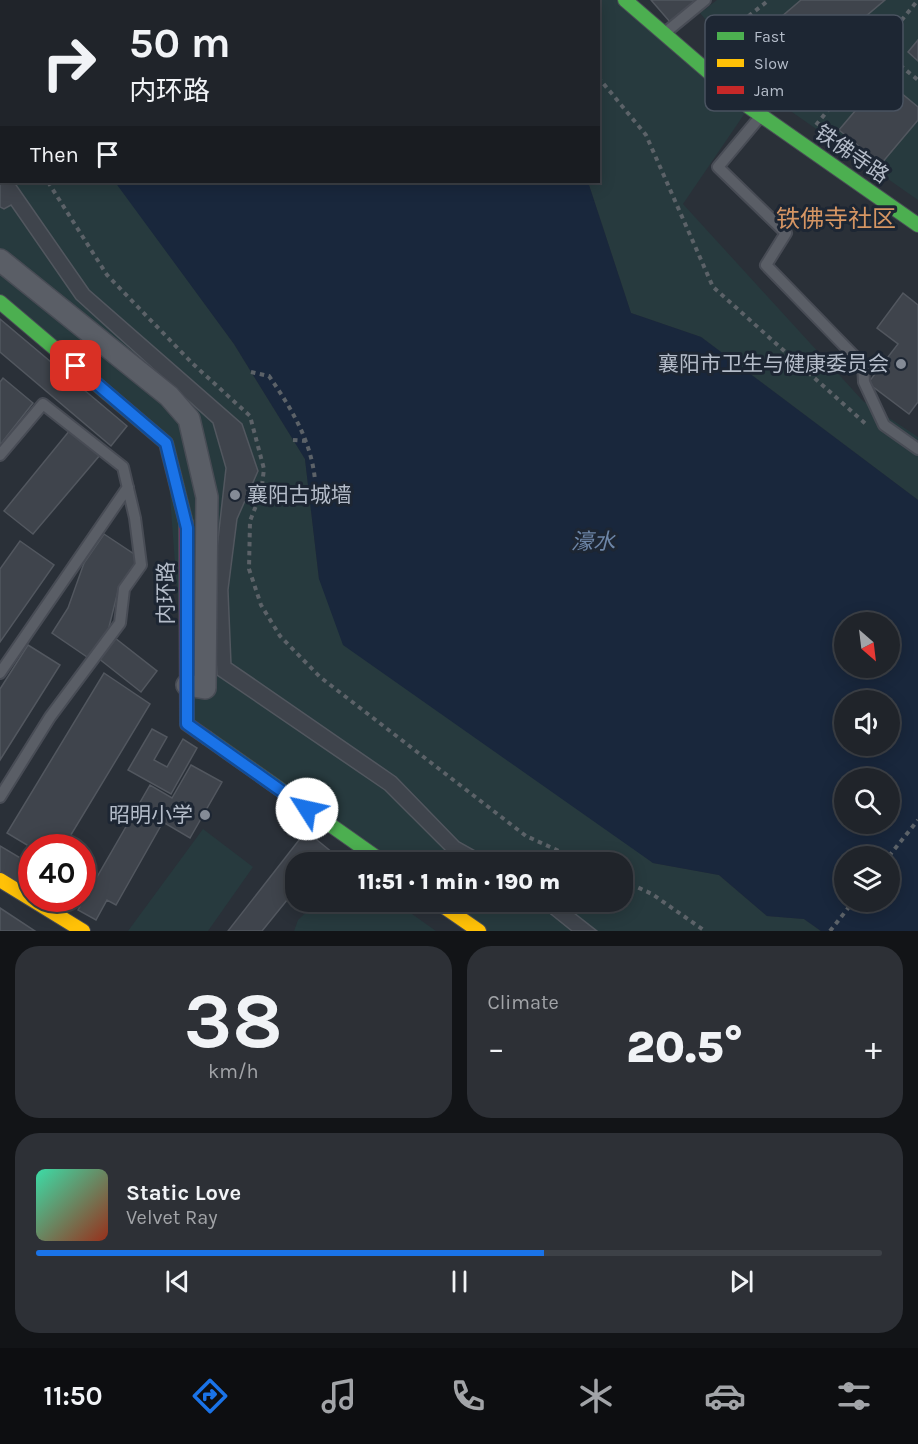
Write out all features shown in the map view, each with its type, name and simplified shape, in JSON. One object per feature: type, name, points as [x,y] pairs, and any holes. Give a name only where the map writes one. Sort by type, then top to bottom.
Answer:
[{"type":"street","name":"铁佛寺路","points":[[625,0],[705,69]]},
{"type":"street","name":"铁佛寺路","points":[[755,111],[918,225]]},
{"type":"street","points":[[0,260],[169,396],[189,419],[207,497],[205,688],[187,686]]},
{"type":"street","name":"内环路","points":[[0,302],[166,443],[187,528],[187,724],[368,852]]},
{"type":"street","points":[[0,880],[83,931]]},
{"type":"street","points":[[452,912],[479,931]]},
{"type":"lane","points":[[664,34],[705,0]]},
{"type":"lane","points":[[761,116],[718,167],[786,233],[766,265],[863,365],[864,382],[884,425],[918,449]]},
{"type":"lane","points":[[0,455],[43,404],[123,467],[135,518],[141,565],[124,589],[120,624],[50,717],[0,797]]},
{"type":"lane","points":[[0,673],[128,487]]},
{"type":"path","points":[[750,15],[769,0]]},
{"type":"path","points":[[903,18],[918,0]]},
{"type":"path","points":[[903,68],[918,80]]},
{"type":"path","points":[[600,79],[646,135],[713,286],[873,430]]},
{"type":"path","points":[[801,144],[828,111]]},
{"type":"path","points":[[49,183],[107,275],[193,363],[250,416],[264,469],[261,493],[250,521],[249,569],[261,605],[280,636],[320,677],[526,836],[561,852]]},
{"type":"path","points":[[251,372],[269,376],[287,403],[307,441],[315,480]]},
{"type":"path","points":[[293,440],[307,441]]},
{"type":"path","points":[[897,846],[918,820]]},
{"type":"path","points":[[633,885],[652,894],[705,931]]},
{"type":"path","points":[[830,931],[845,912]]},
{"type":"green space","points":[[600,0],[625,0],[705,69],[705,111],[746,111],[683,204],[863,401],[918,437],[918,500],[701,337],[631,313],[588,183],[600,183]]},
{"type":"green space","points":[[717,0],[918,0],[918,200],[790,111],[903,111],[903,15],[705,15],[705,19],[700,13]]},
{"type":"green space","points":[[0,183],[117,183],[234,344],[305,459],[319,579],[653,863],[719,875],[767,916],[804,919],[821,931],[479,931],[451,912],[633,912],[633,852],[369,852],[187,724],[166,443],[0,302]]},
{"type":"green space","points":[[203,829],[253,867],[208,931],[128,931]]},
{"type":"green space","points":[[306,912],[409,912],[436,931],[294,931],[298,920]]},
{"type":"water","name":"濠水","points":[[116,183],[588,183],[631,313],[701,337],[918,500],[918,931],[821,931],[804,919],[767,916],[719,875],[653,863],[343,645],[319,579],[305,459],[234,344]]},
{"type":"building","points":[[651,0],[697,0],[670,22]]},
{"type":"building","points":[[801,0],[885,0],[867,15],[783,15]]},
{"type":"building","points":[[918,40],[918,61],[908,52]]},
{"type":"building","points":[[903,95],[918,107],[918,120],[881,164],[839,130],[855,111],[903,111]]},
{"type":"building","name":"襄阳古城墙","points":[[0,183],[15,183],[89,290],[242,424],[258,471],[237,519],[228,590],[231,663],[396,777],[459,842],[477,852],[447,852],[385,790],[217,675],[212,592],[226,468],[213,423],[76,299],[11,205],[4,209],[0,207]]},
{"type":"building","name":"襄阳市卫生与健康委员会","points":[[903,293],[918,305],[918,402],[909,414],[868,383],[898,344],[877,328]]},
{"type":"building","points":[[0,319],[127,426],[111,446],[0,352]]},
{"type":"building","points":[[3,378],[33,403],[0,445],[0,382]]},
{"type":"building","points":[[70,430],[100,455],[33,534],[4,511]]},
{"type":"building","points":[[104,534],[140,558],[119,587],[108,631],[90,659],[52,633],[68,608],[84,563]]},
{"type":"building","points":[[20,541],[54,565],[0,642],[0,569]]},
{"type":"building","points":[[115,638],[157,671],[141,692],[98,658]]},
{"type":"building","points":[[28,645],[60,665],[0,760],[0,689]]},
{"type":"building","points":[[104,673],[150,704],[71,834],[18,834],[18,840],[7,833]]},
{"type":"building","points":[[152,729],[167,737],[154,760],[167,767],[183,739],[197,748],[171,794],[128,770]]},
{"type":"building","points":[[191,765],[222,782],[190,838],[163,822],[116,905],[107,900],[96,920],[82,912],[96,912],[96,879],[150,785],[172,798]]},
{"type":"building","points":[[306,831],[332,852],[290,852]]},
{"type":"building","points":[[0,846],[18,857],[18,883],[0,873]]},
{"type":"building","points":[[285,858],[285,903],[262,931],[228,931]]},
{"type":"building","points":[[0,908],[35,931],[0,931]]},
{"type":"building","points":[[548,912],[573,912],[597,931],[572,931]]},
{"type":"traffic: fast","points":[[625,0],[705,69]]},
{"type":"traffic: fast","points":[[755,111],[918,225]]},
{"type":"traffic: fast","points":[[0,302],[166,443],[186,523]]},
{"type":"traffic: fast","points":[[207,738],[369,852]]},
{"type":"traffic: slow","points":[[0,880],[83,931]]},
{"type":"traffic: slow","points":[[451,912],[479,931]]},
{"type":"traffic: jam","points":[[186,523],[187,724],[207,738]]},
{"type":"place","name":"襄阳市卫生与健康委员会","points":[[901,364]]},
{"type":"place","name":"襄阳古城墙","points":[[235,495]]},
{"type":"place","name":"昭明小学","points":[[205,815]]},
{"type":"district","name":"铁佛寺社区","points":[[836,219]]},
{"type":"route","points":[[76,366],[166,443],[187,528],[187,724],[307,809]]}]
